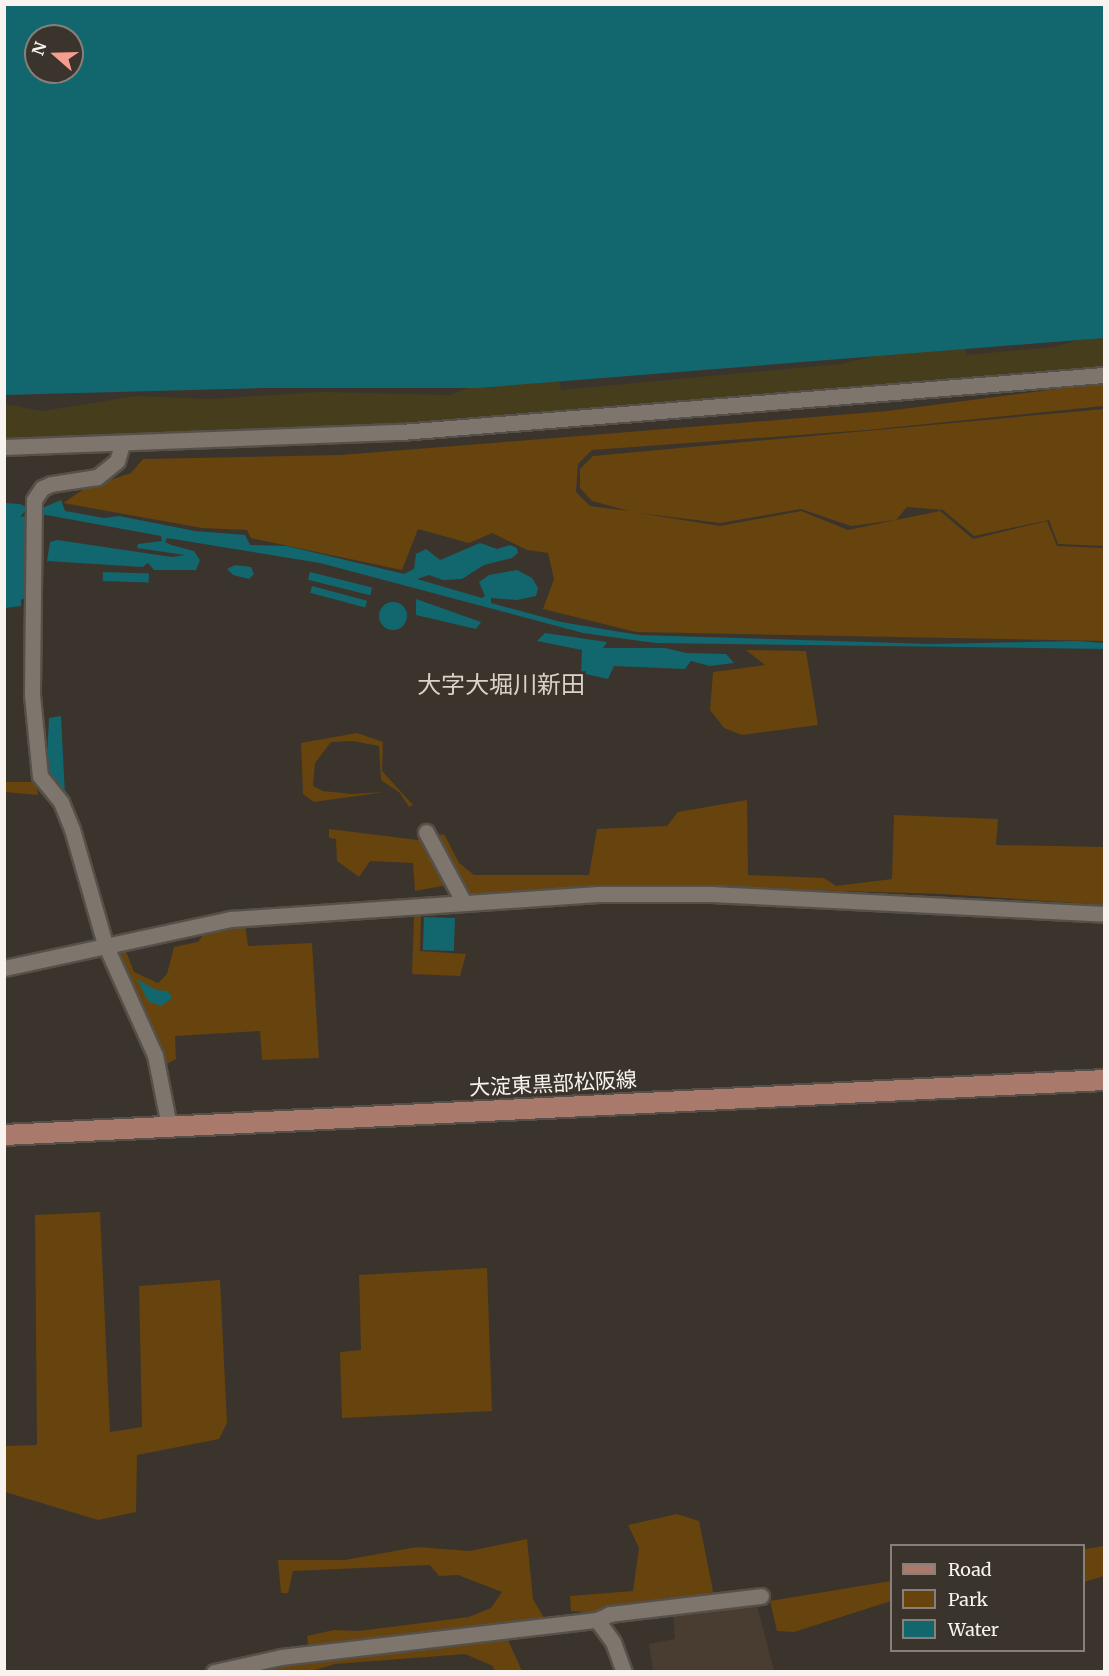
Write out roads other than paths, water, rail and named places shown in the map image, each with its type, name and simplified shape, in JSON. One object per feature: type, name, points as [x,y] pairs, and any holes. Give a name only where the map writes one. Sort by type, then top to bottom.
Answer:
[{"type":"main road","name":"大淀東黒部松阪線","points":[[4,1134],[1104,1080]]},
{"type":"street","points":[[4,447],[401,432],[1104,375]]},
{"type":"street","points":[[122,444],[117,461],[97,477],[51,484],[42,488],[34,500],[32,695],[37,765],[40,776],[67,813],[105,944],[155,1055],[169,1126]]},
{"type":"street","points":[[426,832],[462,901]]},
{"type":"street","points":[[4,968],[105,944],[231,919],[462,901],[712,894],[1104,914]]},
{"type":"street","points":[[214,1671],[281,1657],[597,1620],[610,1614],[761,1596]]},
{"type":"street","points":[[597,1620],[613,1642],[624,1671]]},
{"type":"water","points":[[5,4],[1104,5],[1104,338],[478,388],[263,388],[5,395]]},
{"type":"water","points":[[61,500],[65,511],[104,518],[119,516],[195,531],[245,535],[250,545],[287,546],[404,574],[414,569],[416,554],[426,549],[440,560],[480,543],[497,549],[510,545],[517,548],[518,553],[512,558],[484,565],[462,579],[443,580],[429,575],[417,579],[482,598],[485,596],[479,582],[489,575],[517,570],[532,578],[538,588],[536,596],[517,600],[491,598],[491,603],[561,622],[639,635],[931,644],[1078,641],[1104,643],[1104,649],[655,643],[583,633],[320,563],[167,538],[165,542],[171,545],[194,551],[200,560],[196,570],[154,570],[148,563],[143,567],[47,561],[50,542],[57,540],[172,557],[185,555],[137,548],[138,544],[162,541],[161,536],[41,514],[40,509]]},
{"type":"water","points":[[5,503],[20,504],[28,508],[20,517],[29,515],[27,597],[21,600],[21,606],[5,608]]},
{"type":"water","points":[[235,565],[251,567],[254,574],[249,579],[233,575],[227,569]]},
{"type":"water","points":[[103,572],[149,574],[149,583],[103,581]]},
{"type":"water","points":[[310,572],[372,587],[370,595],[308,580]]},
{"type":"water","points":[[312,586],[367,601],[365,608],[310,593]]},
{"type":"water","points":[[416,599],[481,622],[476,629],[416,615]]},
{"type":"water","points":[[393,602],[403,606],[407,616],[403,626],[393,630],[383,626],[379,616],[383,606]]},
{"type":"water","points":[[545,633],[607,642],[603,648],[665,648],[686,653],[726,654],[734,663],[710,666],[691,661],[685,669],[614,666],[608,679],[581,673],[582,650],[537,641]]},
{"type":"water","points":[[61,716],[65,795],[49,773],[47,760],[49,718]]},
{"type":"water","points":[[424,917],[455,918],[454,951],[423,950]]},
{"type":"water","points":[[137,979],[156,990],[168,991],[172,998],[161,1006],[148,1001]]},
{"type":"district","name":"大字大堀川新田","points":[[501,685]]}]
